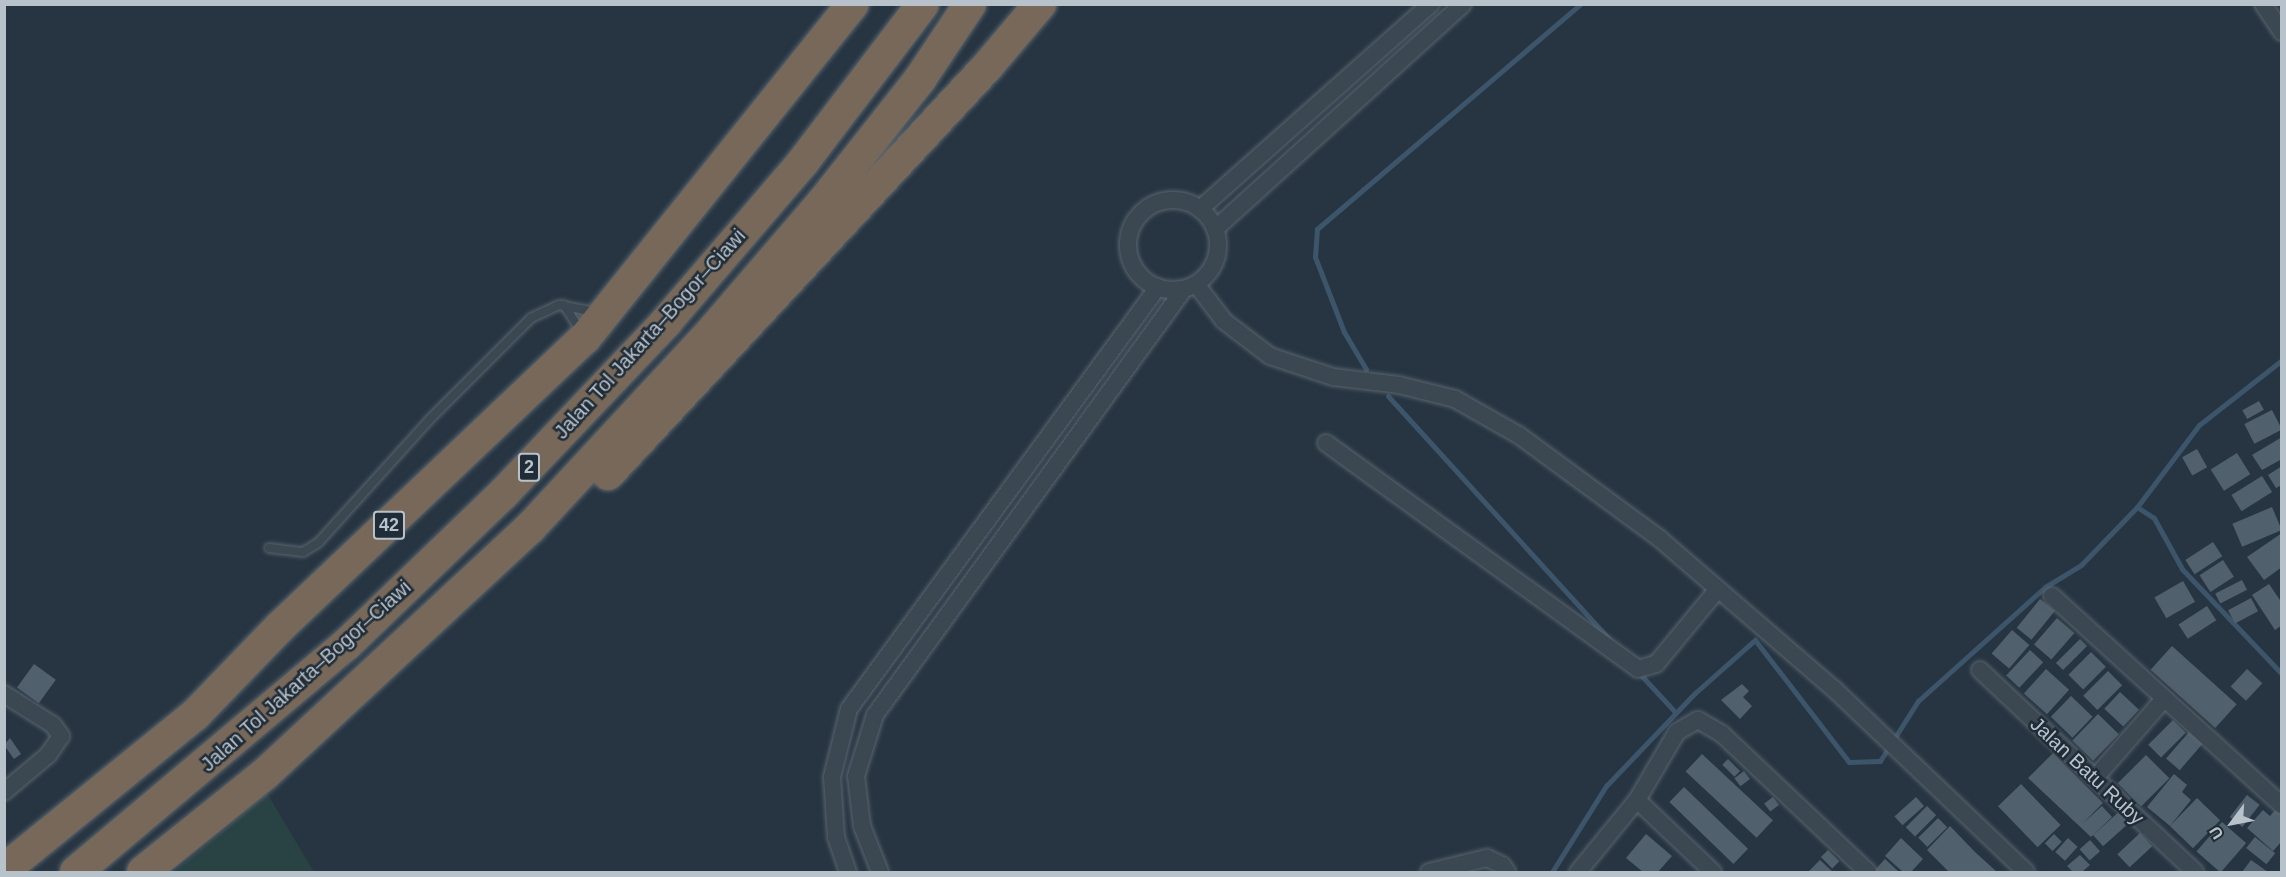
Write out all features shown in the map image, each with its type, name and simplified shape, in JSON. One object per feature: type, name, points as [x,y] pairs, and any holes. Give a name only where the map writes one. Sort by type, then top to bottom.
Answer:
[{"type":"highway","name":"42","points":[[4,870],[195,715],[280,627],[595,326],[853,4]]},
{"type":"highway","name":"Jalan Tol Jakarta–Bogor–Ciawi","points":[[76,873],[346,645],[504,493],[666,322],[803,162],[923,4]]},
{"type":"highway","name":"2","points":[[143,873],[265,774],[530,528],[714,329],[823,202],[920,79],[970,4]]},
{"type":"highway","points":[[265,774],[422,651],[549,534],[658,422],[1040,4]]},
{"type":"street","points":[[1200,208],[1431,4]]},
{"type":"street","points":[[1215,229],[1463,4]]},
{"type":"street","points":[[2263,4],[2282,32]]},
{"type":"street","points":[[880,873],[862,826],[856,776],[875,715],[1190,286],[1209,271],[1218,254],[1215,229],[1200,208],[1188,202],[1163,201],[1151,206],[1134,224],[1129,236],[1131,261],[1147,281],[1158,287],[1190,286],[1224,321],[1270,356],[1333,377],[1399,385],[1465,404],[1548,457],[1660,539],[1834,689],[2026,873]]},
{"type":"street","points":[[848,873],[836,837],[832,777],[849,709],[1158,287]]},
{"type":"street","points":[[1326,443],[1638,669],[1656,664],[1718,589]]},
{"type":"street","points":[[2052,596],[2163,700],[2282,806]]},
{"type":"street","points":[[900,639],[919,653]]},
{"type":"street","name":"Jalan Batu Ruby","points":[[1980,670],[2194,873]]},
{"type":"street","points":[[4,694],[53,725],[61,736],[48,755],[4,792]]},
{"type":"street","points":[[2095,778],[2163,700]]},
{"type":"street","points":[[1578,873],[1637,800],[1673,738],[1687,724],[1698,720],[1722,734],[1868,873]]},
{"type":"street","points":[[1637,800],[1713,873]]},
{"type":"street","points":[[1429,873],[1487,858],[1502,865],[1507,873]]},
{"type":"lane","points":[[269,548],[303,552],[318,543],[357,504],[431,418],[531,318],[552,306],[564,305],[595,326]]},
{"type":"lane","points":[[564,305],[595,326]]},
{"type":"green space","points":[[267,793],[314,872],[174,872]]},
{"type":"building","points":[[2259,401],[2264,410],[2247,419],[2242,410]]},
{"type":"building","points":[[2272,410],[2282,430],[2254,444],[2244,424]]},
{"type":"building","points":[[2282,437],[2282,459],[2262,470],[2252,455]]},
{"type":"building","points":[[2197,449],[2207,467],[2192,476],[2182,457]]},
{"type":"building","points":[[2237,453],[2250,474],[2224,491],[2211,469]]},
{"type":"building","points":[[2282,466],[2282,485],[2276,488],[2268,475]]},
{"type":"building","points":[[2262,476],[2272,492],[2242,511],[2231,495]]},
{"type":"building","points":[[2272,507],[2282,530],[2242,547],[2232,524]]},
{"type":"building","points":[[2282,533],[2282,567],[2264,580],[2247,557]]},
{"type":"building","points":[[2213,542],[2222,556],[2195,574],[2185,560]]},
{"type":"building","points":[[2223,560],[2234,577],[2210,592],[2200,575]]},
{"type":"building","points":[[2242,580],[2247,590],[2220,603],[2215,594]]},
{"type":"building","points":[[2183,581],[2195,602],[2166,618],[2154,598]]},
{"type":"building","points":[[2269,584],[2282,603],[2282,625],[2275,630],[2252,595]]},
{"type":"building","points":[[2251,598],[2258,611],[2235,623],[2228,610]]},
{"type":"building","points":[[2040,599],[2055,611],[2031,640],[2017,628]]},
{"type":"building","points":[[2207,606],[2216,620],[2188,639],[2178,625]]},
{"type":"building","points":[[2057,618],[2074,633],[2051,660],[2034,644]]},
{"type":"building","points":[[2012,630],[2029,645],[2009,668],[1992,653]]},
{"type":"building","points":[[2080,639],[2087,646],[2063,670],[2056,663]]},
{"type":"building","points":[[2172,646],[2237,704],[2215,728],[2151,670]]},
{"type":"building","points":[[2030,650],[2043,662],[2019,688],[2006,676]]},
{"type":"building","points":[[2091,652],[2106,667],[2083,689],[2068,675]]},
{"type":"building","points":[[34,664],[56,680],[39,703],[17,687]]},
{"type":"building","points":[[2046,669],[2069,690],[2047,714],[2024,694]]},
{"type":"building","points":[[2247,669],[2262,683],[2246,701],[2231,687]]},
{"type":"building","points":[[2108,671],[2122,685],[2097,710],[2083,696]]},
{"type":"building","points":[[1742,684],[1749,691],[1743,697],[1752,706],[1740,719],[1721,700]]},
{"type":"building","points":[[2120,692],[2139,710],[2123,727],[2104,709]]},
{"type":"building","points":[[2071,696],[2093,717],[2072,738],[2051,717]]},
{"type":"building","points":[[2098,714],[2119,734],[2093,761],[2072,741]]},
{"type":"building","points":[[2173,720],[2186,733],[2161,757],[2148,745]]},
{"type":"building","points":[[2189,732],[2203,744],[2180,770],[2166,758]]},
{"type":"building","points":[[10,738],[21,754],[14,759],[4,745]]},
{"type":"building","points":[[2053,753],[2103,803],[2082,824],[2102,806],[2112,817],[2091,837],[2028,778]]},
{"type":"building","points":[[1702,754],[1773,820],[1757,838],[1686,772]]},
{"type":"building","points":[[2146,755],[2169,778],[2141,807],[2118,783]]},
{"type":"building","points":[[1728,759],[1740,771],[1734,777],[1722,765]]},
{"type":"building","points":[[1744,771],[1750,779],[1740,786],[1734,778]]},
{"type":"building","points":[[2174,774],[2187,785],[2182,792],[2191,800],[2170,826],[2147,807]]},
{"type":"building","points":[[2021,784],[2061,825],[2038,847],[1998,806]]},
{"type":"building","points":[[1684,787],[1748,849],[1733,864],[1669,802]]},
{"type":"building","points":[[2247,795],[2260,805],[2242,827],[2230,817]]},
{"type":"building","points":[[1773,797],[1779,805],[1770,812],[1764,804]]},
{"type":"building","points":[[1916,797],[1924,806],[1902,825],[1894,816]]},
{"type":"building","points":[[2197,798],[2220,820],[2193,848],[2170,826]]},
{"type":"building","points":[[1927,806],[1936,815],[1915,836],[1906,827]]},
{"type":"building","points":[[2122,809],[2132,820],[2103,846],[2093,835]]},
{"type":"building","points":[[2276,809],[2282,814],[2282,841],[2273,851],[2247,828],[2263,810],[2270,816]]},
{"type":"building","points":[[1938,818],[1947,827],[1927,847],[1918,838]]},
{"type":"building","points":[[2222,822],[2246,843],[2221,872],[2196,851]]},
{"type":"building","points":[[1950,826],[1997,872],[1949,872],[1927,850]]},
{"type":"building","points":[[2140,833],[2152,846],[2130,867],[2117,854]]},
{"type":"building","points":[[1646,834],[1672,856],[1658,872],[1643,872],[1626,858]]},
{"type":"building","points":[[2054,834],[2062,842],[2053,851],[2045,843]]},
{"type":"building","points":[[2255,837],[2275,853],[2266,864],[2246,848]]},
{"type":"building","points":[[1901,838],[1923,859],[1911,872],[1903,872],[1885,856]]},
{"type":"building","points":[[2068,838],[2078,847],[2065,861],[2055,852]]},
{"type":"building","points":[[2090,840],[2100,851],[2090,861],[2080,849]]},
{"type":"building","points":[[1828,850],[1839,861],[1832,868],[1821,857]]},
{"type":"building","points":[[2080,855],[2090,865],[2082,872],[2073,872],[2067,866]]},
{"type":"building","points":[[1885,859],[1899,872],[1873,872]]},
{"type":"building","points":[[1820,860],[1833,872],[1808,872]]},
{"type":"building","points":[[2251,860],[2268,872],[2242,872]]},
{"type":"waterway","points":[[1366,369],[1344,332],[1315,257],[1317,229],[1580,4]]},
{"type":"waterway","points":[[2282,360],[2199,425],[2137,507],[2154,518],[2182,569],[2282,674]]},
{"type":"waterway","points":[[1388,396],[1609,639]]},
{"type":"waterway","points":[[1552,872],[1606,786],[1695,693],[1755,640],[1849,762],[1880,761],[1918,701],[2045,587],[2081,565],[2137,507]]},
{"type":"waterway","points":[[1639,673],[1676,713]]}]
